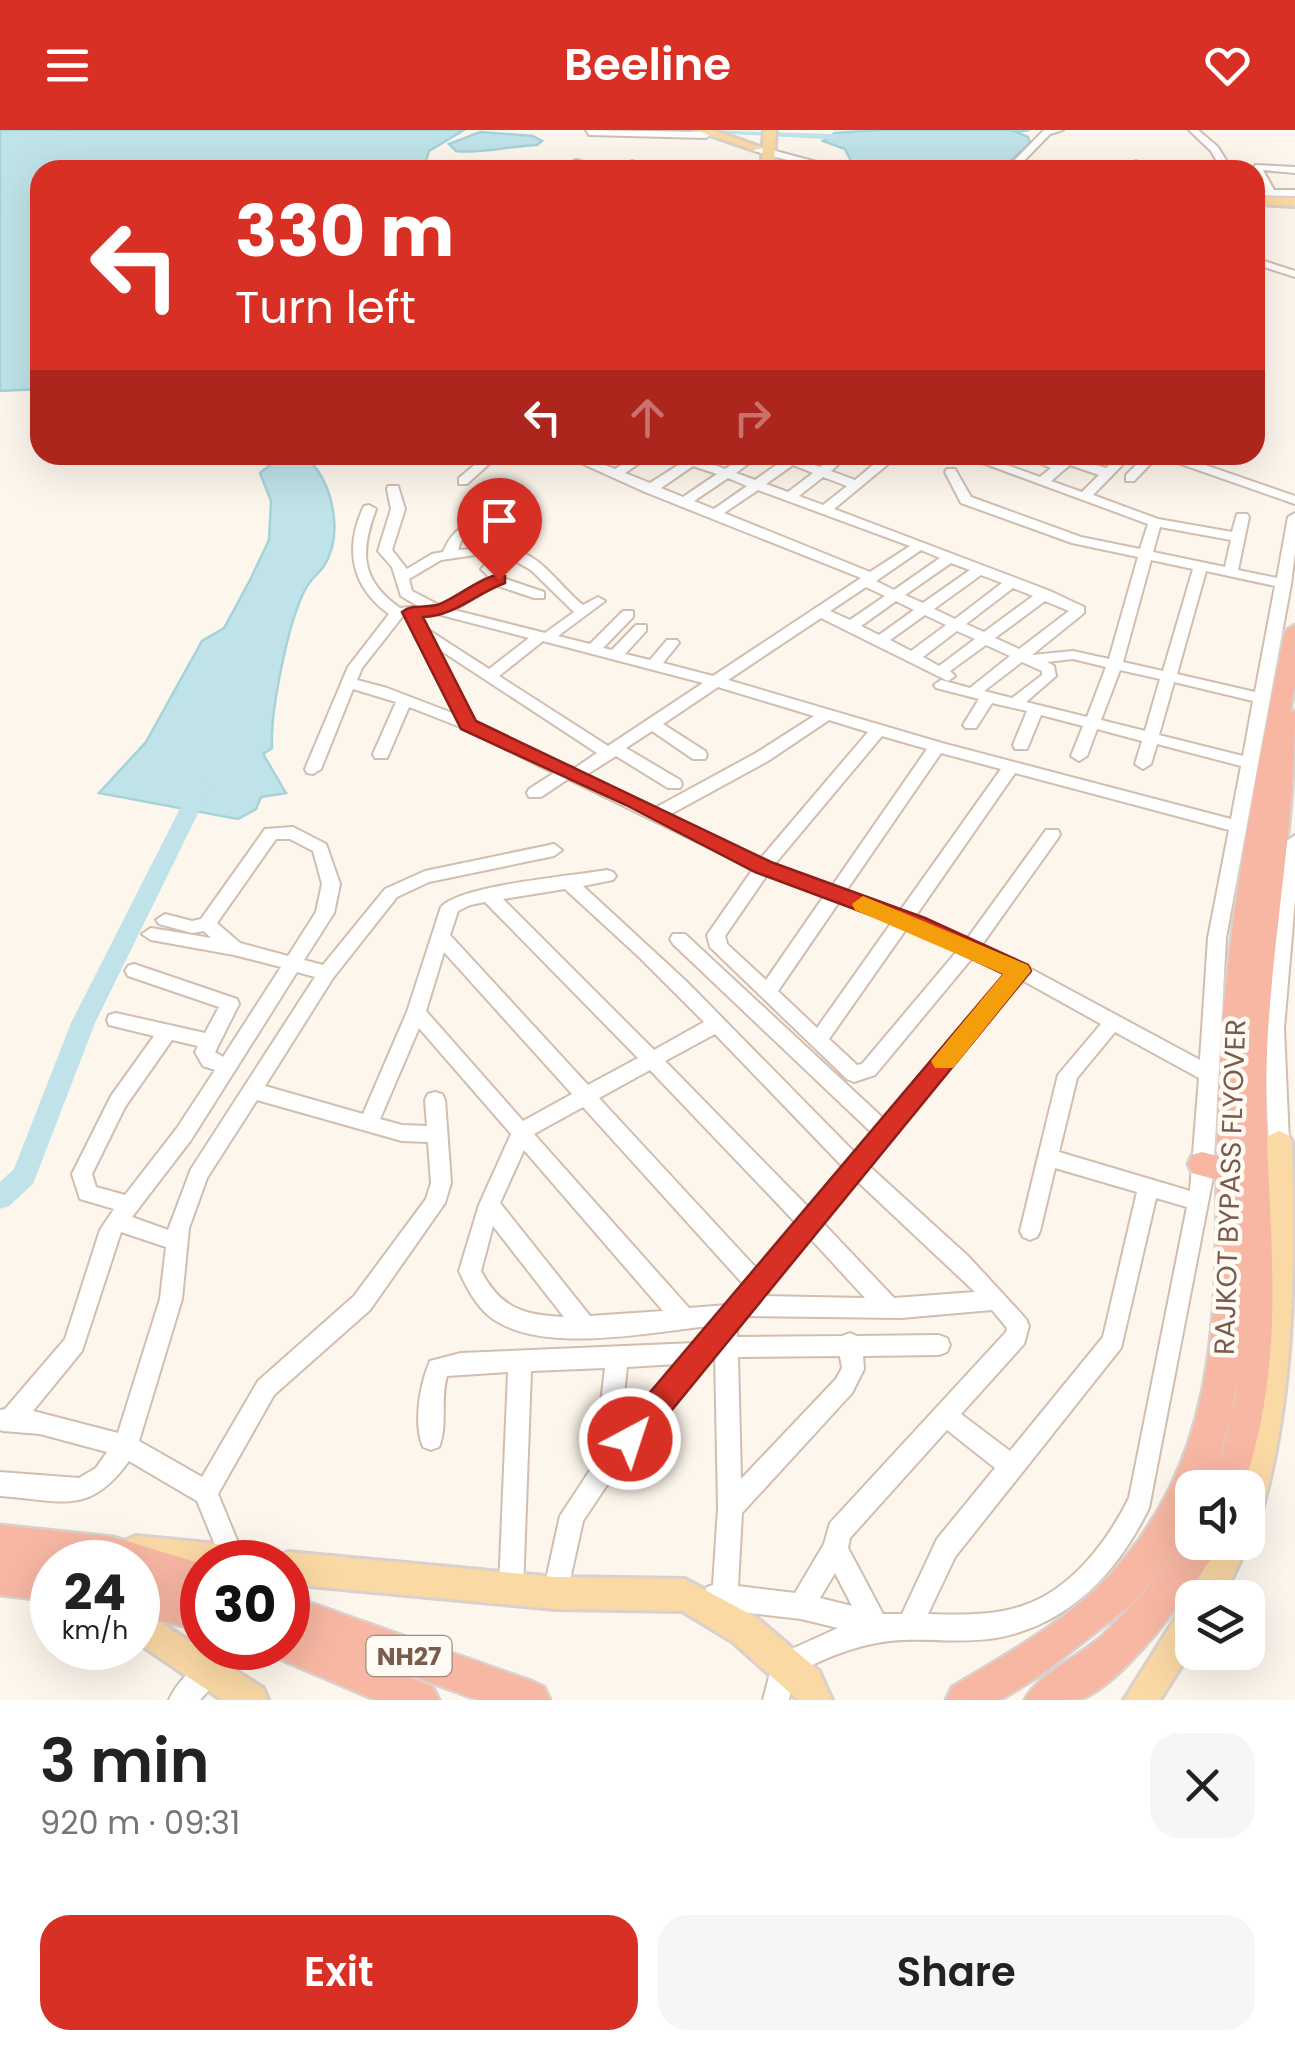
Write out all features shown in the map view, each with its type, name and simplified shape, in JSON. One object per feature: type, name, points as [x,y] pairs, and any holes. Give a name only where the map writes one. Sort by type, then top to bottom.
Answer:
[{"type":"highway","name":"RAJKOT BYPASS FLYOVER","points":[[965,1700],[1058,1644],[1122,1588],[1174,1524],[1207,1448],[1227,1357],[1232,1035],[1240,947],[1255,836],[1295,631]]},
{"type":"highway","name":"RAJKOT BYPASS FLYOVER","points":[[1230,1173],[1276,1134],[1262,924],[1295,718]]},
{"type":"highway","name":"RAJKOT BYPASS FLYOVER","points":[[1230,1173],[1258,1372],[1233,1470]]},
{"type":"highway","points":[[0,1542],[30,1545]]},
{"type":"highway","points":[[1044,1700],[1075,1684],[1141,1624],[1189,1560]]},
{"type":"highway","points":[[0,1577],[30,1581]]},
{"type":"highway","name":"NH27","points":[[310,1621],[531,1700]]},
{"type":"highway","name":"NH27","points":[[310,1653],[420,1700]]},
{"type":"main road","points":[[703,132],[762,142]]},
{"type":"main road","points":[[1265,196],[1295,198]]},
{"type":"main road","points":[[1259,1470],[1277,1406],[1286,1314],[1276,1134]]},
{"type":"main road","points":[[310,1570],[555,1593],[686,1595],[745,1630],[783,1666],[808,1683],[815,1700]]},
{"type":"main road","points":[[160,1625],[180,1643]]},
{"type":"main road","points":[[1145,1698],[1175,1648]]},
{"type":"main road","points":[[210,1670],[251,1700]]},
{"type":"street","points":[[1020,160],[1047,132],[1059,130]]},
{"type":"street","points":[[1193,130],[1221,160]]},
{"type":"street","points":[[589,132],[703,132]]},
{"type":"street","points":[[762,142],[810,160]]},
{"type":"street","points":[[1265,167],[1290,169],[1295,184]]},
{"type":"street","points":[[1265,185],[1271,192]]},
{"type":"street","points":[[1265,194],[1295,198]]},
{"type":"street","points":[[1265,263],[1295,272]]},
{"type":"street","points":[[463,481],[481,465]]},
{"type":"street","points":[[602,465],[870,580],[1049,670],[1049,676],[1013,704]]},
{"type":"street","points":[[616,474],[630,465]]},
{"type":"street","points":[[650,489],[694,465]]},
{"type":"street","points":[[711,465],[1079,610],[979,696],[971,726]]},
{"type":"street","points":[[684,502],[739,465]]},
{"type":"street","points":[[715,514],[785,465]]},
{"type":"street","points":[[808,465],[856,484]]},
{"type":"street","points":[[790,498],[831,465]]},
{"type":"street","points":[[825,510],[880,465]]},
{"type":"street","points":[[995,465],[1155,522],[1237,537]]},
{"type":"street","points":[[1042,482],[1062,465]]},
{"type":"street","points":[[1080,465],[1107,473]]},
{"type":"street","points":[[1084,496],[1115,465]]},
{"type":"street","points":[[1113,505],[1145,465]]},
{"type":"street","points":[[1193,465],[1295,500]]},
{"type":"street","points":[[951,472],[959,494],[980,507],[1061,536],[1284,584]]},
{"type":"street","points":[[393,488],[398,509],[384,546],[399,566],[406,593],[437,609],[718,682],[937,747],[1238,827]]},
{"type":"street","points":[[369,509],[355,549],[363,584],[404,612],[420,631],[468,725]]},
{"type":"street","points":[[686,1595],[801,1606],[891,1626],[994,1626],[1022,1620],[1050,1606],[1102,1564],[1124,1537],[1141,1500],[1198,1202],[1230,1173],[1207,1073],[1217,938],[1295,516]]},
{"type":"street","points":[[1231,573],[1242,517]]},
{"type":"street","points":[[1079,756],[1115,664],[1155,522]]},
{"type":"street","points":[[450,552],[456,539],[472,526]]},
{"type":"street","points":[[535,793],[654,724],[920,545]]},
{"type":"street","points":[[401,578],[450,552],[470,552]]},
{"type":"street","points":[[539,595],[499,580],[488,569],[506,555],[516,554],[538,568],[566,601],[580,610]]},
{"type":"street","points":[[851,626],[950,557]]},
{"type":"street","points":[[1143,764],[1200,567]]},
{"type":"street","points":[[880,642],[980,569]]},
{"type":"street","points":[[314,769],[348,683],[372,641],[404,612],[437,609],[499,580]]},
{"type":"street","points":[[912,658],[1012,582]]},
{"type":"street","points":[[946,679],[986,639],[1046,594]]},
{"type":"street","points":[[488,677],[598,601]]},
{"type":"street","points":[[820,612],[979,696],[1250,764]]},
{"type":"street","points":[[594,649],[628,614]]},
{"type":"street","points":[[616,655],[640,628]]},
{"type":"street","points":[[420,631],[488,677],[674,784]]},
{"type":"street","points":[[654,665],[672,644]]},
{"type":"street","points":[[1026,657],[1072,654],[1263,698]]},
{"type":"street","points":[[348,683],[468,725],[763,867],[907,920],[970,948],[1207,1073]]},
{"type":"street","points":[[381,754],[404,700]]},
{"type":"street","points":[[1021,745],[1035,710]]},
{"type":"street","points":[[657,814],[762,757],[826,714]]},
{"type":"street","points":[[654,724],[700,755]]},
{"type":"street","points":[[878,730],[763,867],[716,941],[846,1067],[861,1074],[970,948],[1052,834]]},
{"type":"street","points":[[769,990],[937,747]]},
{"type":"street","points":[[820,1040],[1012,766]]},
{"type":"street","points":[[5,1420],[74,1344],[123,1213],[184,1134],[332,898],[325,859],[311,840],[278,830],[266,836],[207,924],[192,926],[165,920]]},
{"type":"street","points":[[1276,1134],[1274,1022],[1279,941],[1295,840]]},
{"type":"street","points":[[0,1484],[82,1490],[104,1476],[126,1446],[171,1298],[183,1212],[198,1175],[327,973],[399,886],[554,850]]},
{"type":"street","points":[[368,1124],[416,1012],[440,935],[455,903],[607,876]]},
{"type":"street","points":[[570,884],[994,1300],[1019,1332],[839,1532],[835,1549],[801,1606]]},
{"type":"street","points":[[489,895],[888,1307]]},
{"type":"street","points":[[207,924],[234,948]]},
{"type":"street","points":[[151,934],[234,948],[327,973]]},
{"type":"street","points":[[440,935],[760,1287]]},
{"type":"street","points":[[678,938],[885,1132]]},
{"type":"street","points":[[134,971],[230,1004],[206,1057],[226,1066]]},
{"type":"street","points":[[555,1593],[572,1516],[605,1468],[703,1353],[734,1323],[808,1222],[1020,971]]},
{"type":"street","points":[[416,1012],[683,1318]]},
{"type":"street","points":[[116,1020],[211,1042]]},
{"type":"street","points":[[1030,1230],[1068,1075],[1113,1022]]},
{"type":"street","points":[[1274,1022],[1295,1028]]},
{"type":"street","points":[[716,1024],[522,1131],[489,1204],[470,1271],[486,1300],[522,1322],[545,1327],[683,1318],[850,1343],[939,1345]]},
{"type":"street","points":[[167,1032],[118,1102],[82,1174],[87,1193],[178,1242]]},
{"type":"street","points":[[250,1090],[368,1124],[436,1134]]},
{"type":"street","points":[[206,1494],[254,1403],[280,1374],[362,1304],[435,1203],[440,1183],[435,1100]]},
{"type":"street","points":[[1050,1158],[1198,1202]]},
{"type":"street","points":[[776,1700],[783,1666],[827,1642],[891,1626],[1010,1465],[1033,1442],[1112,1341],[1148,1187]]},
{"type":"street","points":[[489,1204],[583,1324]]},
{"type":"street","points":[[734,1323],[994,1300]]},
{"type":"street","points":[[725,1597],[734,1323]]},
{"type":"street","points":[[730,1508],[844,1386],[852,1369],[850,1343]]},
{"type":"street","points":[[431,1439],[432,1388],[438,1368],[703,1353]]},
{"type":"street","points":[[605,1468],[617,1357]]},
{"type":"street","points":[[510,1590],[520,1362]]},
{"type":"street","points":[[945,1414],[1010,1465]]},
{"type":"street","points":[[5,1420],[126,1446],[206,1494],[226,1540]]},
{"type":"street","points":[[835,1549],[891,1626]]},
{"type":"street","points":[[182,1700],[210,1670]]},
{"type":"water","points":[[0,130],[464,130],[429,151],[426,160],[30,160],[30,390],[0,391]]},
{"type":"water","points":[[1030,130],[1016,132],[1028,137],[1030,143],[1011,160],[850,160],[845,149],[823,141],[835,133]]},
{"type":"water","points":[[480,132],[533,136],[542,141],[537,145],[476,151],[456,151],[449,144]]},
{"type":"water","points":[[270,465],[313,465],[333,510],[330,553],[307,587],[292,623],[277,691],[272,748],[263,754],[286,793],[261,797],[256,809],[238,819],[99,793],[146,742],[202,641],[224,628],[250,580],[269,540],[271,501],[260,473]]},
{"type":"waterway","points":[[711,130],[862,138]]},
{"type":"waterway","points":[[0,1198],[24,1176],[83,1023],[203,783]]},
{"type":"slow traffic","points":[[863,904],[1020,971],[944,1061]]},
{"type":"route","points":[[499,580],[476,588],[442,610],[411,612],[434,665],[468,725],[633,800],[763,867],[916,924],[1020,971],[630,1439]]}]
